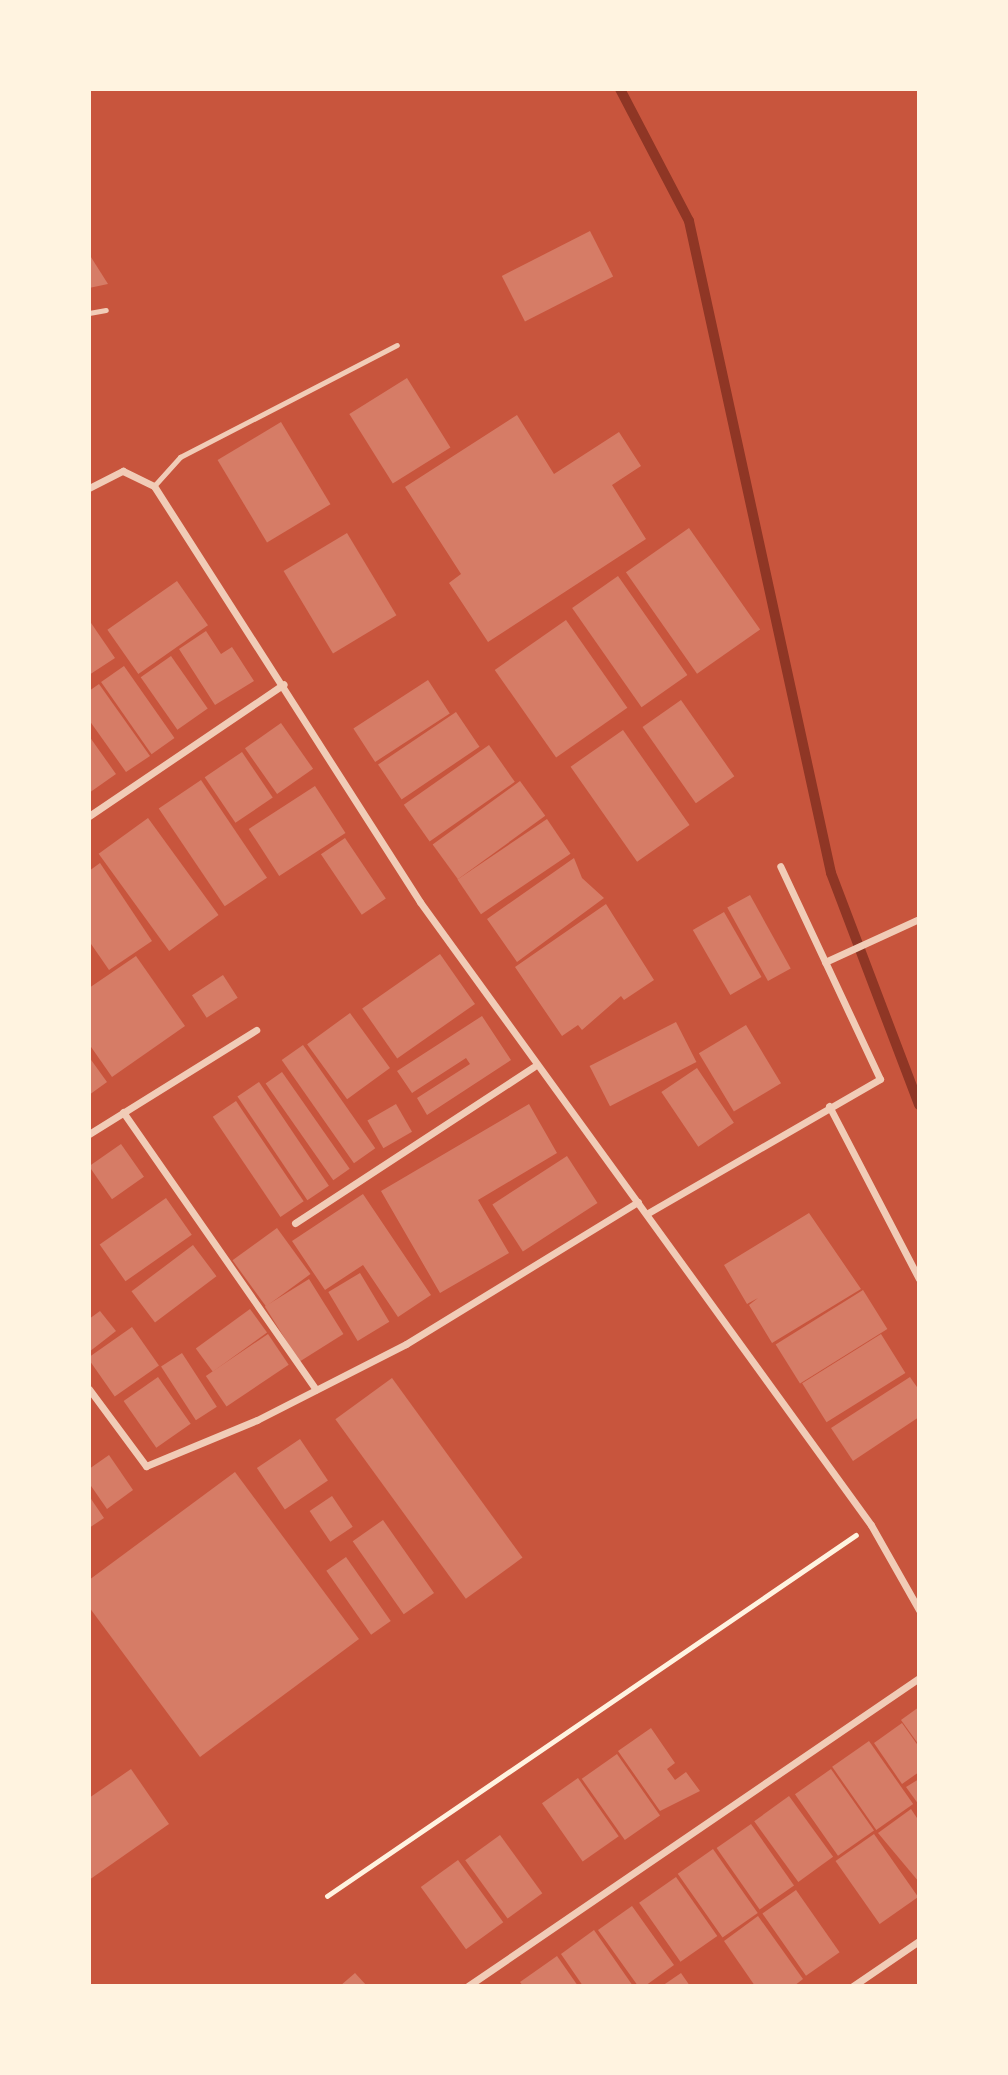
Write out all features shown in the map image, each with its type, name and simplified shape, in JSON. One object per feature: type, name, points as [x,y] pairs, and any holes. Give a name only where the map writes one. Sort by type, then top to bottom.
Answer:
[{"type":"street","points":[[89,475],[92,486],[122,471],[154,486],[284,684],[420,902],[533,1067],[648,1213],[871,1525],[919,1610]]},
{"type":"street","points":[[89,816],[284,684]]},
{"type":"street","points":[[648,1213],[829,1106],[880,1079],[780,866]]},
{"type":"street","points":[[825,962],[919,919]]},
{"type":"street","points":[[89,1134],[256,1030]]},
{"type":"street","points":[[295,1223],[533,1067]]},
{"type":"street","points":[[829,1106],[919,1279]]},
{"type":"street","points":[[124,1112],[316,1390]]},
{"type":"street","points":[[89,1389],[146,1466],[316,1390],[547,1262],[638,1202]]},
{"type":"street","points":[[468,1986],[919,1678]]},
{"type":"street","points":[[853,1986],[919,1941]]},
{"type":"lane","points":[[89,313],[106,310]]},
{"type":"lane","points":[[154,486],[180,457],[397,345]]},
{"type":"path","points":[[327,1896],[871,1525]]},
{"type":"building","points":[[590,231],[613,276],[525,321],[502,276]]},
{"type":"building","points":[[89,254],[108,284],[89,288]]},
{"type":"building","points":[[407,378],[450,448],[393,484],[349,414]]},
{"type":"building","points":[[517,415],[554,474],[619,432],[641,466],[612,485],[646,539],[488,642],[449,583],[461,574],[405,487]]},
{"type":"building","points":[[281,422],[330,504],[267,542],[218,460]]},
{"type":"building","points":[[689,528],[760,630],[697,674],[626,572]]},
{"type":"building","points":[[347,533],[396,615],[333,653],[284,571]]},
{"type":"building","points":[[618,576],[687,675],[642,707],[572,608]]},
{"type":"building","points":[[177,581],[208,625],[138,674],[107,630]]},
{"type":"building","points":[[89,620],[115,658],[89,675]]},
{"type":"building","points":[[566,620],[627,708],[556,758],[495,670]]},
{"type":"building","points":[[206,631],[221,654],[232,647],[254,681],[215,705],[179,649]]},
{"type":"building","points":[[171,656],[208,708],[177,730],[141,677]]},
{"type":"building","points":[[124,666],[174,738],[152,754],[101,682]]},
{"type":"building","points":[[428,680],[450,714],[375,762],[353,728]]},
{"type":"building","points":[[99,684],[150,756],[126,772],[89,720],[89,691]]},
{"type":"building","points":[[681,700],[734,776],[696,803],[642,727]]},
{"type":"building","points":[[456,712],[479,747],[402,799],[378,765]]},
{"type":"building","points":[[281,723],[313,769],[277,794],[245,748]]},
{"type":"building","points":[[623,730],[690,825],[637,862],[571,767]]},
{"type":"building","points":[[89,736],[116,774],[89,793]]},
{"type":"building","points":[[489,745],[515,782],[430,842],[404,805]]},
{"type":"building","points":[[242,752],[273,798],[235,823],[205,777]]},
{"type":"building","points":[[201,780],[267,878],[225,906],[159,809]]},
{"type":"building","points":[[520,781],[545,816],[458,879],[433,844]]},
{"type":"building","points":[[315,786],[345,833],[279,876],[249,829]]},
{"type":"building","points":[[148,818],[219,915],[169,951],[99,854]]},
{"type":"building","points":[[547,819],[570,854],[481,914],[457,879]]},
{"type":"building","points":[[345,838],[386,899],[362,915],[321,854]]},
{"type":"building","points":[[574,858],[582,878],[604,898],[517,962],[487,919]]},
{"type":"building","points":[[100,863],[152,941],[109,970],[89,941],[89,871]]},
{"type":"building","points":[[750,895],[791,968],[768,981],[727,908]]},
{"type":"building","points":[[606,904],[654,980],[624,1000],[621,996],[582,1030],[578,1025],[562,1036],[515,967]]},
{"type":"building","points":[[724,912],[762,977],[730,995],[693,930]]},
{"type":"building","points":[[440,954],[475,1004],[397,1058],[362,1008]]},
{"type":"building","points":[[136,956],[185,1026],[112,1077],[89,1044],[89,988]]},
{"type":"building","points":[[223,975],[238,998],[207,1018],[192,995]]},
{"type":"building","points":[[350,1013],[390,1068],[347,1099],[307,1044]]},
{"type":"building","points":[[482,1016],[511,1060],[427,1115],[417,1098],[470,1064],[466,1058],[412,1093],[397,1071]]},
{"type":"building","points":[[676,1022],[696,1062],[610,1106],[590,1066]]},
{"type":"building","points":[[746,1025],[781,1083],[734,1112],[699,1053]]},
{"type":"building","points":[[303,1045],[375,1148],[354,1163],[282,1060]]},
{"type":"building","points":[[89,1057],[107,1082],[89,1095]]},
{"type":"building","points":[[697,1068],[734,1123],[698,1147],[661,1092]]},
{"type":"building","points":[[282,1072],[350,1169],[333,1180],[266,1083]]},
{"type":"building","points":[[259,1082],[329,1186],[307,1200],[237,1097]]},
{"type":"building","points":[[236,1101],[304,1201],[280,1217],[213,1117]]},
{"type":"building","points":[[396,1104],[412,1132],[383,1148],[367,1120]]},
{"type":"building","points":[[529,1104],[557,1153],[478,1200],[509,1253],[440,1293],[381,1191]]},
{"type":"building","points":[[121,1144],[144,1177],[112,1199],[89,1166]]},
{"type":"building","points":[[567,1156],[597,1203],[523,1251],[492,1204]]},
{"type":"building","points":[[363,1194],[431,1295],[398,1317],[363,1265],[325,1290],[292,1241]]},
{"type":"building","points":[[166,1198],[192,1235],[125,1281],[100,1244]]},
{"type":"building","points":[[809,1213],[861,1289],[772,1343],[749,1305],[758,1298],[747,1304],[724,1265]]},
{"type":"building","points":[[277,1228],[311,1274],[266,1306],[233,1260]]},
{"type":"building","points":[[193,1245],[216,1276],[155,1322],[132,1291]]},
{"type":"building","points":[[360,1273],[389,1322],[358,1341],[328,1292]]},
{"type":"building","points":[[309,1279],[343,1334],[299,1362],[265,1307]]},
{"type":"building","points":[[863,1290],[887,1329],[800,1384],[776,1345]]},
{"type":"building","points":[[250,1309],[267,1332],[213,1372],[196,1348]]},
{"type":"building","points":[[100,1311],[116,1331],[89,1352],[89,1319]]},
{"type":"building","points":[[132,1327],[159,1366],[115,1396],[89,1357]]},
{"type":"building","points":[[268,1334],[289,1365],[227,1407],[206,1376]]},
{"type":"building","points":[[881,1334],[905,1373],[827,1422],[802,1383]]},
{"type":"building","points":[[182,1353],[217,1407],[196,1420],[161,1367]]},
{"type":"building","points":[[158,1377],[191,1424],[156,1448],[124,1401]]},
{"type":"building","points":[[910,1377],[919,1390],[919,1417],[853,1461],[831,1428]]},
{"type":"building","points":[[392,1378],[522,1558],[466,1599],[335,1419]]},
{"type":"building","points":[[300,1439],[328,1480],[285,1510],[257,1468]]},
{"type":"building","points":[[109,1455],[133,1490],[107,1509],[89,1483],[89,1469]]},
{"type":"building","points":[[235,1472],[359,1639],[200,1757],[89,1607],[89,1580]]},
{"type":"building","points":[[89,1496],[104,1518],[89,1528]]},
{"type":"building","points":[[332,1496],[353,1527],[330,1542],[310,1511]]},
{"type":"building","points":[[383,1520],[434,1593],[404,1614],[353,1541]]},
{"type":"building","points":[[346,1557],[391,1621],[371,1635],[326,1571]]},
{"type":"building","points":[[919,1707],[919,1745],[901,1720]]},
{"type":"building","points":[[902,1723],[919,1747],[919,1772],[902,1784],[874,1743]]},
{"type":"building","points":[[651,1728],[675,1763],[667,1769],[675,1780],[686,1772],[700,1791],[660,1811],[618,1751]]},
{"type":"building","points":[[869,1741],[913,1804],[876,1830],[832,1767]]},
{"type":"building","points":[[617,1754],[660,1815],[625,1840],[582,1779]]},
{"type":"building","points":[[131,1769],[169,1824],[89,1880],[89,1798]]},
{"type":"building","points":[[831,1769],[874,1830],[838,1856],[795,1794]]},
{"type":"building","points":[[578,1778],[619,1836],[583,1861],[542,1803]]},
{"type":"building","points":[[919,1779],[919,1805],[906,1787]]},
{"type":"building","points":[[789,1796],[833,1857],[798,1882],[754,1821]]},
{"type":"building","points":[[911,1809],[919,1821],[919,1882],[878,1833]]},
{"type":"building","points":[[751,1824],[794,1885],[760,1910],[717,1848]]},
{"type":"building","points":[[874,1834],[918,1897],[880,1924],[835,1861]]},
{"type":"building","points":[[500,1835],[542,1893],[508,1919],[465,1860]]},
{"type":"building","points":[[713,1849],[758,1913],[723,1938],[678,1874]]},
{"type":"building","points":[[458,1860],[503,1922],[466,1949],[421,1887]]},
{"type":"building","points":[[676,1877],[717,1936],[680,1962],[639,1903]]},
{"type":"building","points":[[796,1890],[840,1952],[806,1976],[762,1914]]},
{"type":"building","points":[[632,1906],[674,1965],[645,1986],[638,1986],[598,1930]]},
{"type":"building","points":[[758,1916],[803,1979],[794,1986],[755,1986],[724,1941]]},
{"type":"building","points":[[594,1930],[633,1986],[583,1986],[561,1954]]},
{"type":"building","points":[[557,1956],[578,1986],[523,1986],[520,1982]]},
{"type":"building","points":[[355,1973],[367,1986],[340,1986]]},
{"type":"building","points":[[681,1973],[690,1986],[662,1986]]},
{"type":"waterway","points":[[620,89],[689,221],[831,873],[919,1105]]}]
